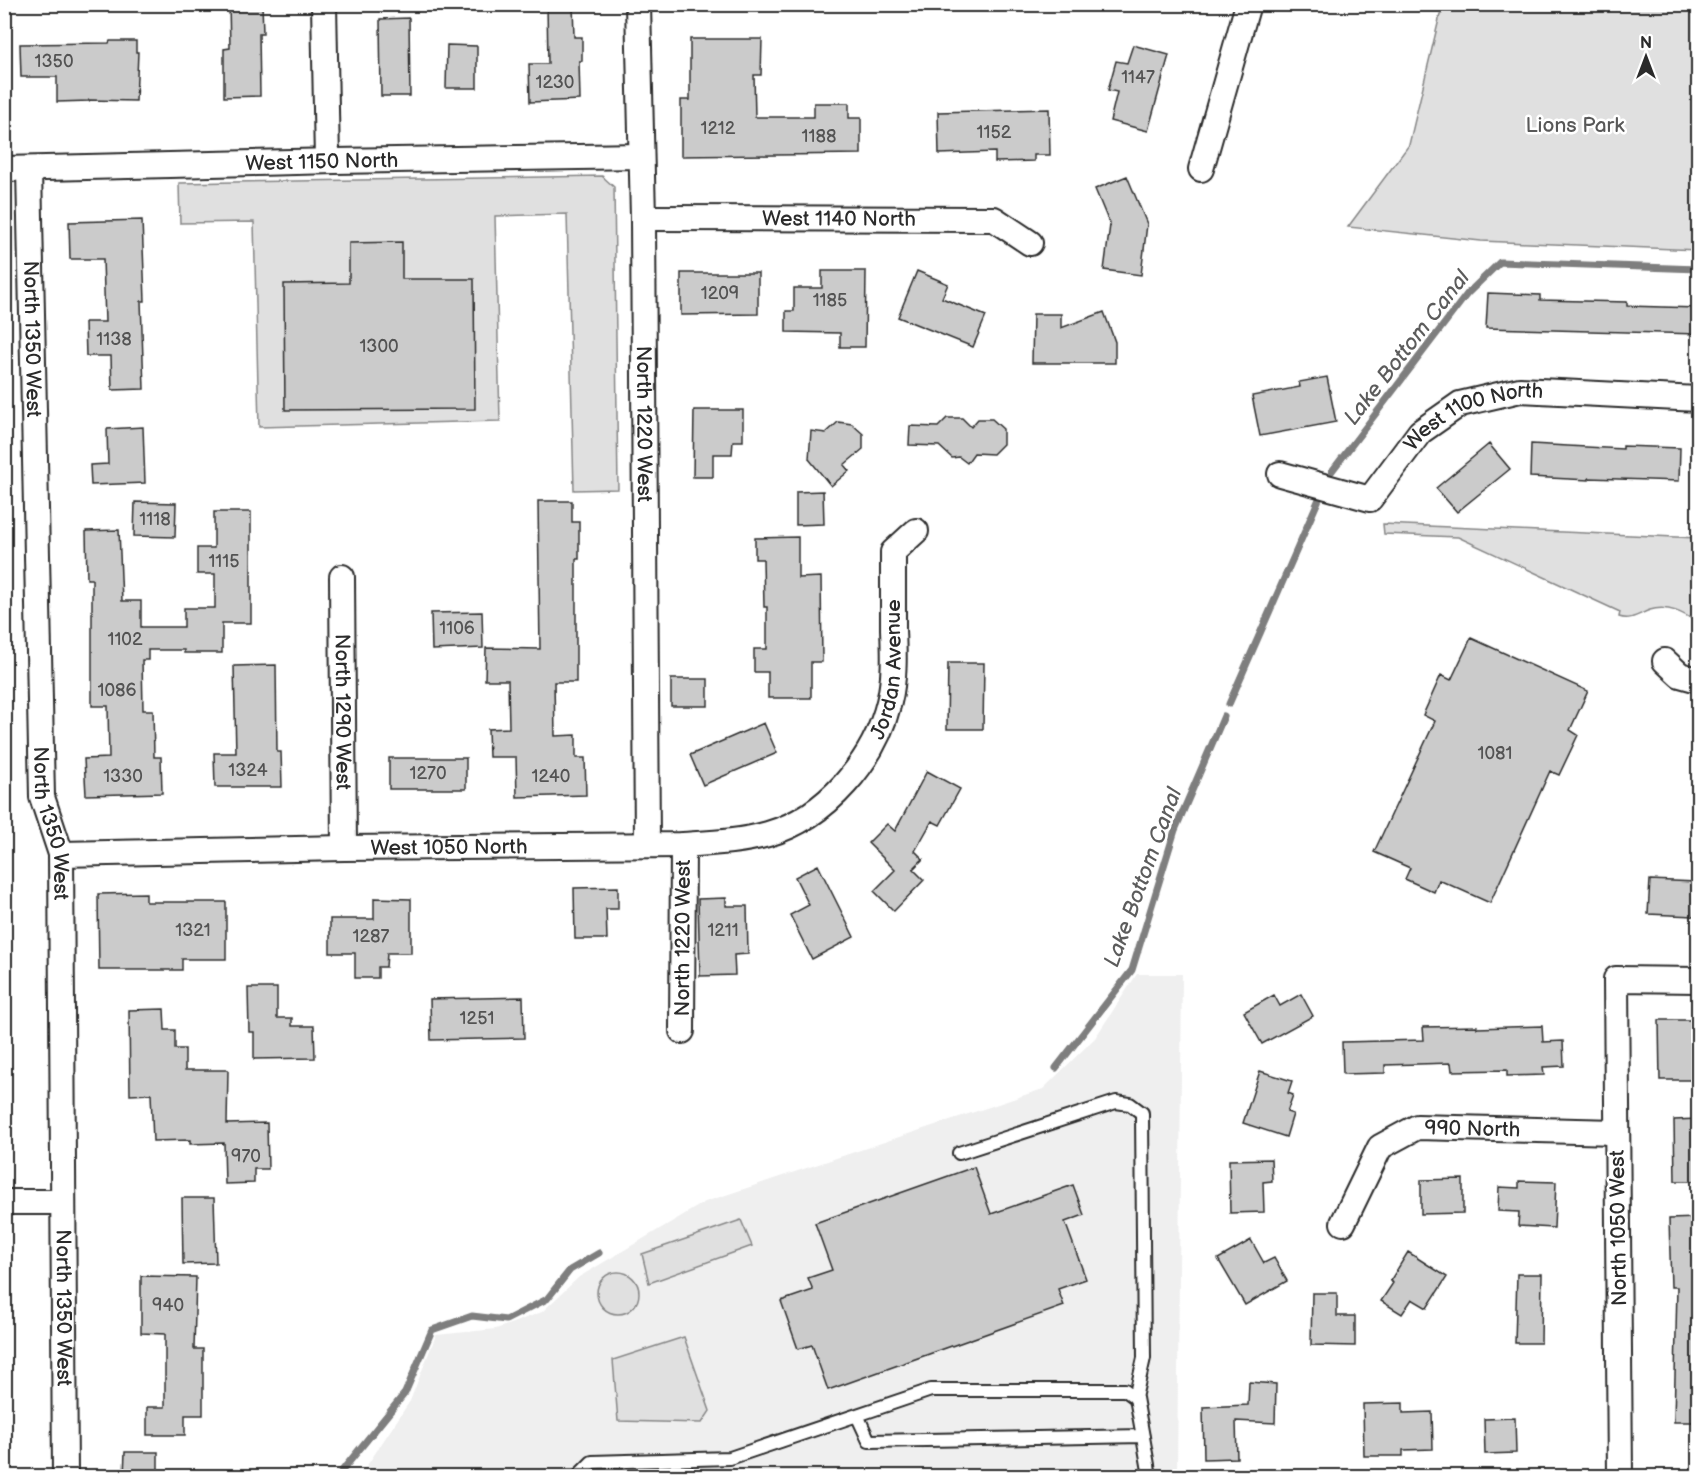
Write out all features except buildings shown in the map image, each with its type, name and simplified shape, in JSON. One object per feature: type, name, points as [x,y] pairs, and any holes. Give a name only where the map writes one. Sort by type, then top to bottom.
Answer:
[{"type":"street","points":[[324,4],[327,161]]},
{"type":"street","name":"North 1220 West","points":[[638,4],[643,218],[647,844]]},
{"type":"street","points":[[1201,170],[1248,4]]},
{"type":"street","name":"West 1150 North","points":[[4,170],[327,161],[641,156]]},
{"type":"street","name":"North 1350 West","points":[[29,169],[42,797],[61,854],[65,1476]]},
{"type":"street","name":"West 1140 North","points":[[643,218],[994,219],[1030,243]]},
{"type":"street","name":"West 1100 North","points":[[1280,474],[1370,499],[1420,432],[1460,404],[1520,390],[1698,399]]},
{"type":"street","name":"Jordan Avenue","points":[[826,800],[839,790],[856,771],[882,726],[894,670],[893,552],[916,531]]},
{"type":"street","name":"North 1290 West","points":[[342,578],[344,848]]},
{"type":"street","points":[[1665,661],[1680,675],[1698,680]]},
{"type":"street","name":"West 1050 North","points":[[61,854],[734,842],[770,834],[811,813],[826,800]]},
{"type":"street","name":"North 1220 West","points":[[682,1031],[683,844]]},
{"type":"street","name":"North 1050 West","points":[[1620,1476],[1616,979],[1698,980]]},
{"type":"street","name":"990 North","points":[[1343,1223],[1380,1147],[1417,1127],[1617,1132]]},
{"type":"street","points":[[4,1202],[63,1202]]},
{"type":"lane","points":[[959,1153],[1116,1102],[1130,1104],[1142,1113],[1144,1358],[1135,1398],[1150,1476]]},
{"type":"lane","points":[[582,1476],[581,1473],[592,1462],[730,1458],[931,1390],[1125,1390],[1135,1398]]},
{"type":"lane","points":[[857,1414],[869,1441],[1143,1436]]},
{"type":"shaded area","points":[[1137,974],[1182,974],[1177,1476],[360,1476],[410,1401],[436,1335],[496,1329],[542,1312],[579,1277],[705,1202],[1043,1089],[1095,1038]]},
{"type":"green space","name":"Lions Park","points":[[1450,5],[1698,5],[1698,250],[1481,241],[1348,227],[1409,145],[1440,15]]},
{"type":"green space","points":[[602,176],[614,187],[618,489],[574,490],[567,214],[495,216],[500,421],[259,427],[254,222],[180,223],[179,183]]},
{"type":"green space","points":[[1383,524],[1698,538],[1698,623],[1682,613],[1663,608],[1650,610],[1631,618],[1619,617],[1620,612],[1458,537],[1384,534]]},
{"type":"green space","points":[[741,1220],[752,1246],[649,1283],[642,1254]]},
{"type":"green space","points":[[618,1272],[633,1278],[639,1293],[633,1308],[618,1314],[603,1308],[597,1293],[603,1278]]},
{"type":"green space","points":[[684,1337],[710,1411],[702,1423],[618,1421],[613,1360]]},
{"type":"waterway","name":"Lake Bottom Canal","points":[[1332,471],[1467,294],[1500,262],[1698,269]]},
{"type":"waterway","name":"Lake Bottom Canal","points":[[1229,704],[1319,499]]},
{"type":"waterway","name":"Lake Bottom Canal","points":[[1056,1068],[1132,970],[1175,830],[1224,716]]},
{"type":"waterway","name":"Lake Bottom Canal","points":[[342,1476],[341,1472],[405,1393],[432,1330],[472,1316],[506,1320],[547,1299],[570,1270],[599,1253]]}]
